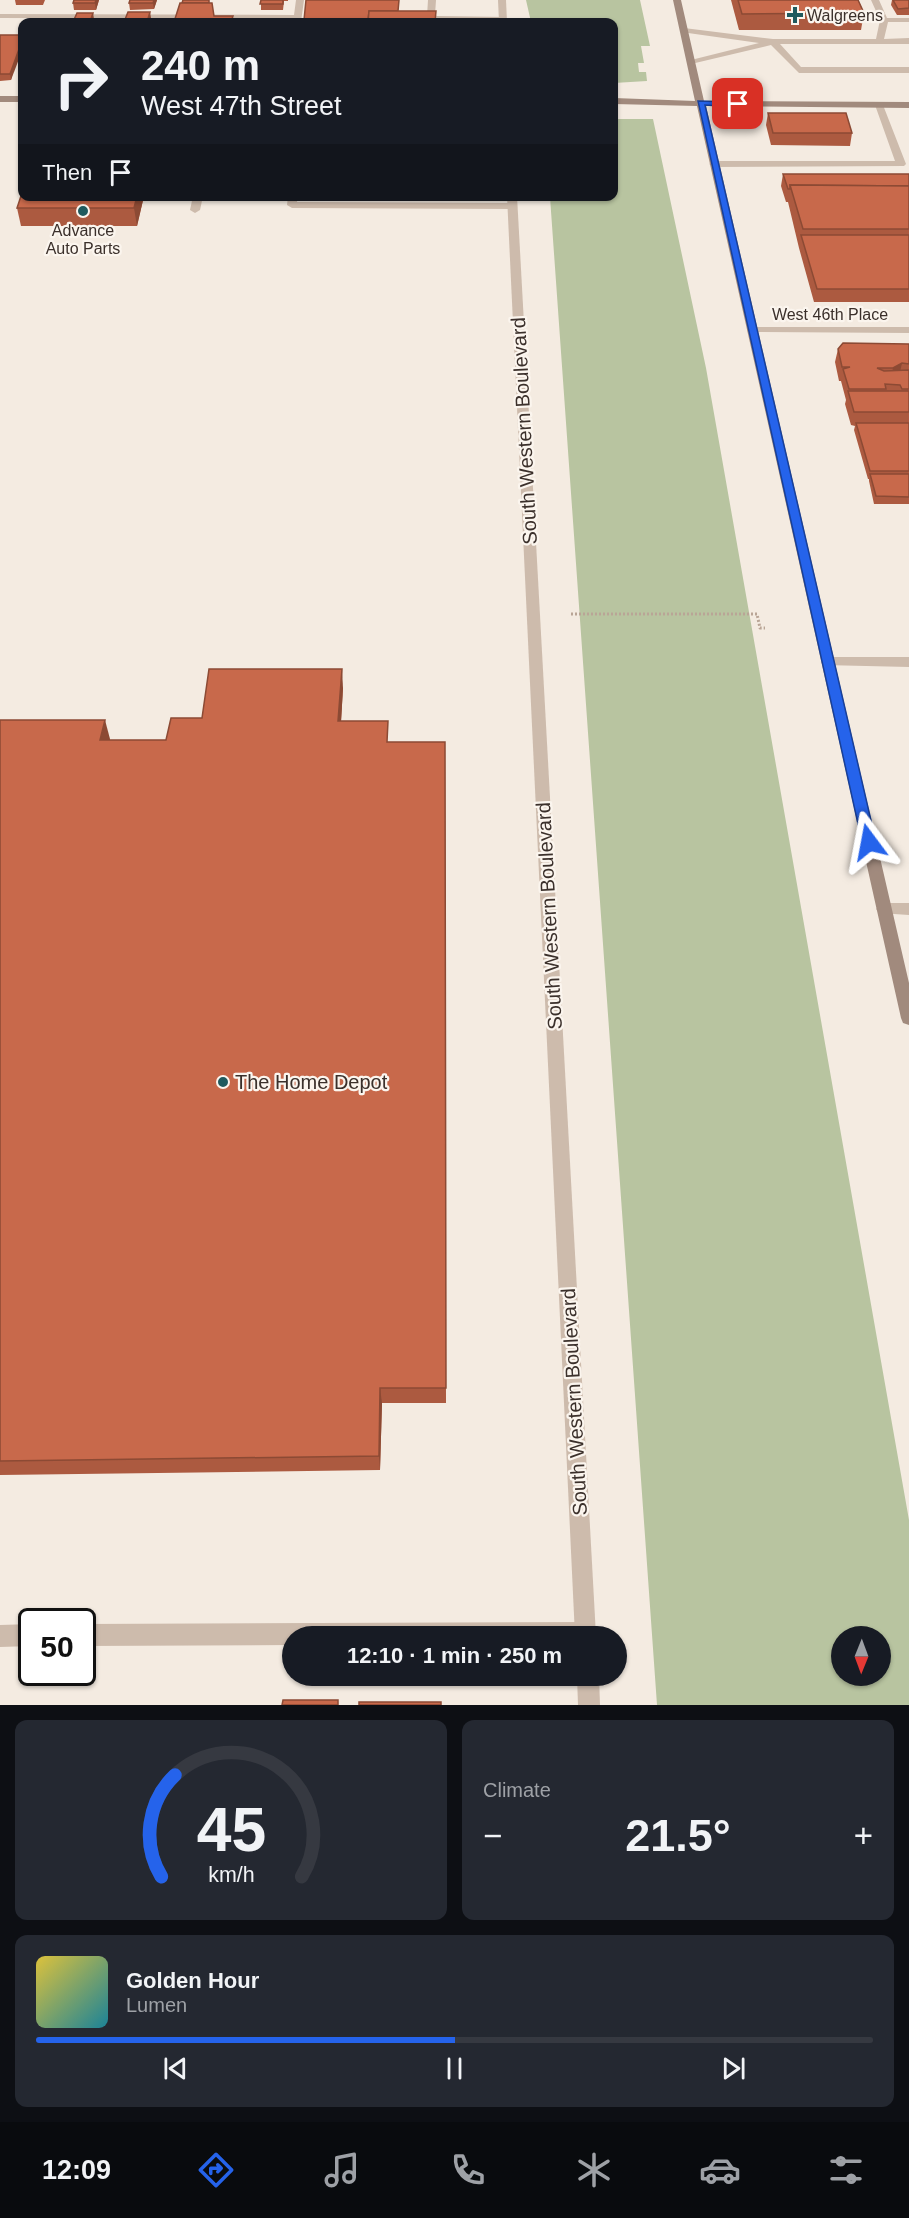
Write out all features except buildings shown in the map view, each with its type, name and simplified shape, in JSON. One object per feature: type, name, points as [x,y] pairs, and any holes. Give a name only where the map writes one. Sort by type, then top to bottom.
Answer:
[{"type":"main road","points":[[677,0],[909,1018]]},
{"type":"main road","points":[[0,99],[18,99]]},
{"type":"main road","points":[[618,101],[757,105],[909,105]]},
{"type":"street","points":[[297,18],[300,0]]},
{"type":"street","points":[[432,0],[431,16],[436,18]]},
{"type":"street","points":[[502,0],[503,18]]},
{"type":"street","points":[[875,0],[884,20],[879,42]]},
{"type":"street","points":[[0,16],[148,18]]},
{"type":"street","points":[[884,20],[909,20]]},
{"type":"street","points":[[684,30],[773,42],[909,41]]},
{"type":"street","points":[[691,61],[773,42]]},
{"type":"street","points":[[773,42],[799,70],[909,70]]},
{"type":"street","points":[[714,164],[902,165],[879,105]]},
{"type":"street","points":[[195,210],[197,201]]},
{"type":"street","points":[[292,201],[512,201]]},
{"type":"street","name":"South Western Boulevard","points":[[512,201],[586,1626]]},
{"type":"street","name":"West 46th Place","points":[[752,330],[909,330]]},
{"type":"street","points":[[828,662],[909,662]]},
{"type":"street","points":[[884,909],[909,909]]},
{"type":"street","points":[[0,1636],[18,1635]]},
{"type":"street","points":[[96,1635],[282,1635]]},
{"type":"street","points":[[588,1686],[589,1705]]},
{"type":"path","points":[[571,614],[757,614],[760,628],[765,628]]},
{"type":"green space","points":[[526,0],[640,0],[650,46],[641,46],[644,63],[638,63],[639,72],[646,72],[647,81],[618,83],[618,18],[530,18]]},
{"type":"green space","points":[[618,119],[653,119],[706,368],[909,1520],[909,1705],[657,1705],[550,201],[618,201]]},
{"type":"place","name":"Walgreens","points":[[795,15]]},
{"type":"place","name":"Advance Auto Parts","points":[[83,211]]},
{"type":"place","name":"The Home Depot","points":[[223,1082]]},
{"type":"route","points":[[738,104],[700,103],[869,842]]}]
